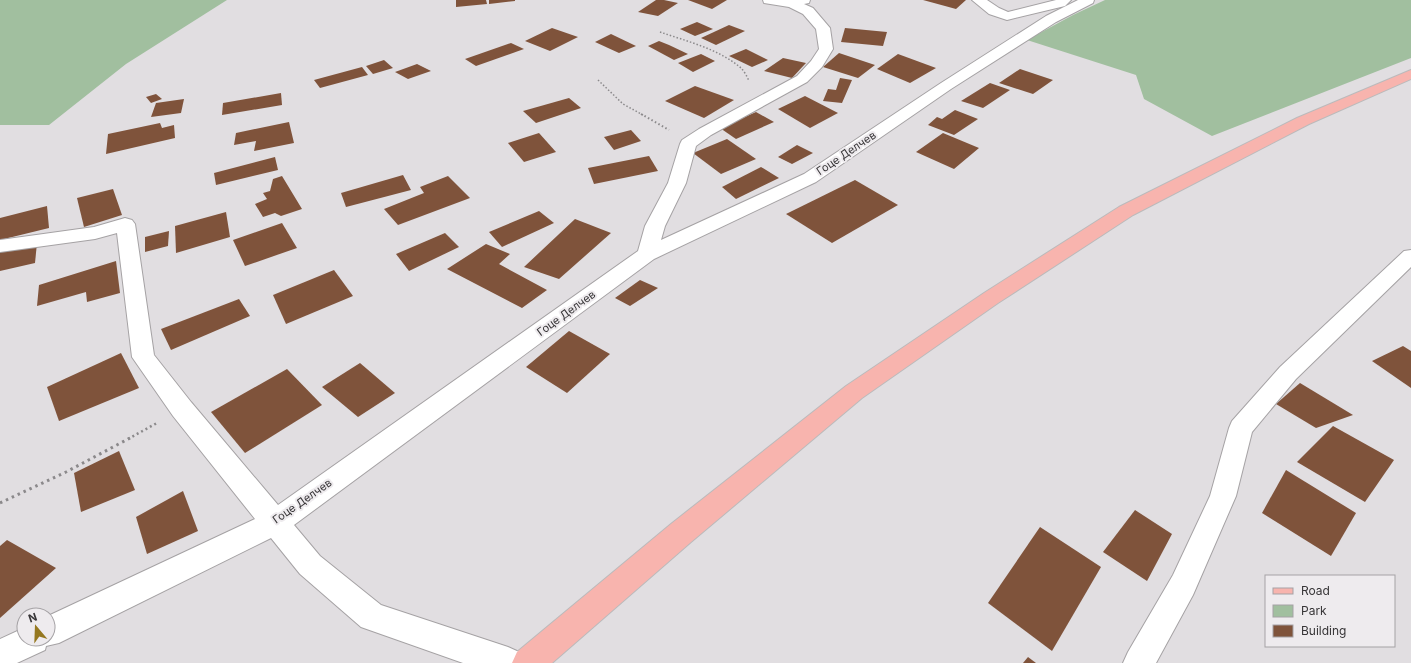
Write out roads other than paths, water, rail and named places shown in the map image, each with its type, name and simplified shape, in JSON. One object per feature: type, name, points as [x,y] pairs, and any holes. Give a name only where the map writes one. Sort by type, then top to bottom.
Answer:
[{"type":"main road","points":[[528,663],[675,538],[854,392],[991,298],[1126,211],[1303,121],[1411,74]]},
{"type":"street","points":[[647,254],[655,226],[677,183],[688,144],[705,132],[748,109],[759,101],[802,79],[817,64],[826,49],[823,28],[798,2],[769,0]]},
{"type":"street","points":[[978,0],[994,11],[1008,16],[1065,0]]},
{"type":"street","name":"Гоце Делчев","points":[[56,628],[276,522],[647,254],[810,178],[952,82],[1050,19],[1088,0]]},
{"type":"street","points":[[0,246],[95,233],[125,224],[143,357],[182,410],[310,564],[372,617],[508,663]]},
{"type":"street","points":[[1138,663],[1183,585],[1223,496],[1241,428],[1288,373],[1411,256]]},
{"type":"street","points":[[0,656],[18,647]]}]
